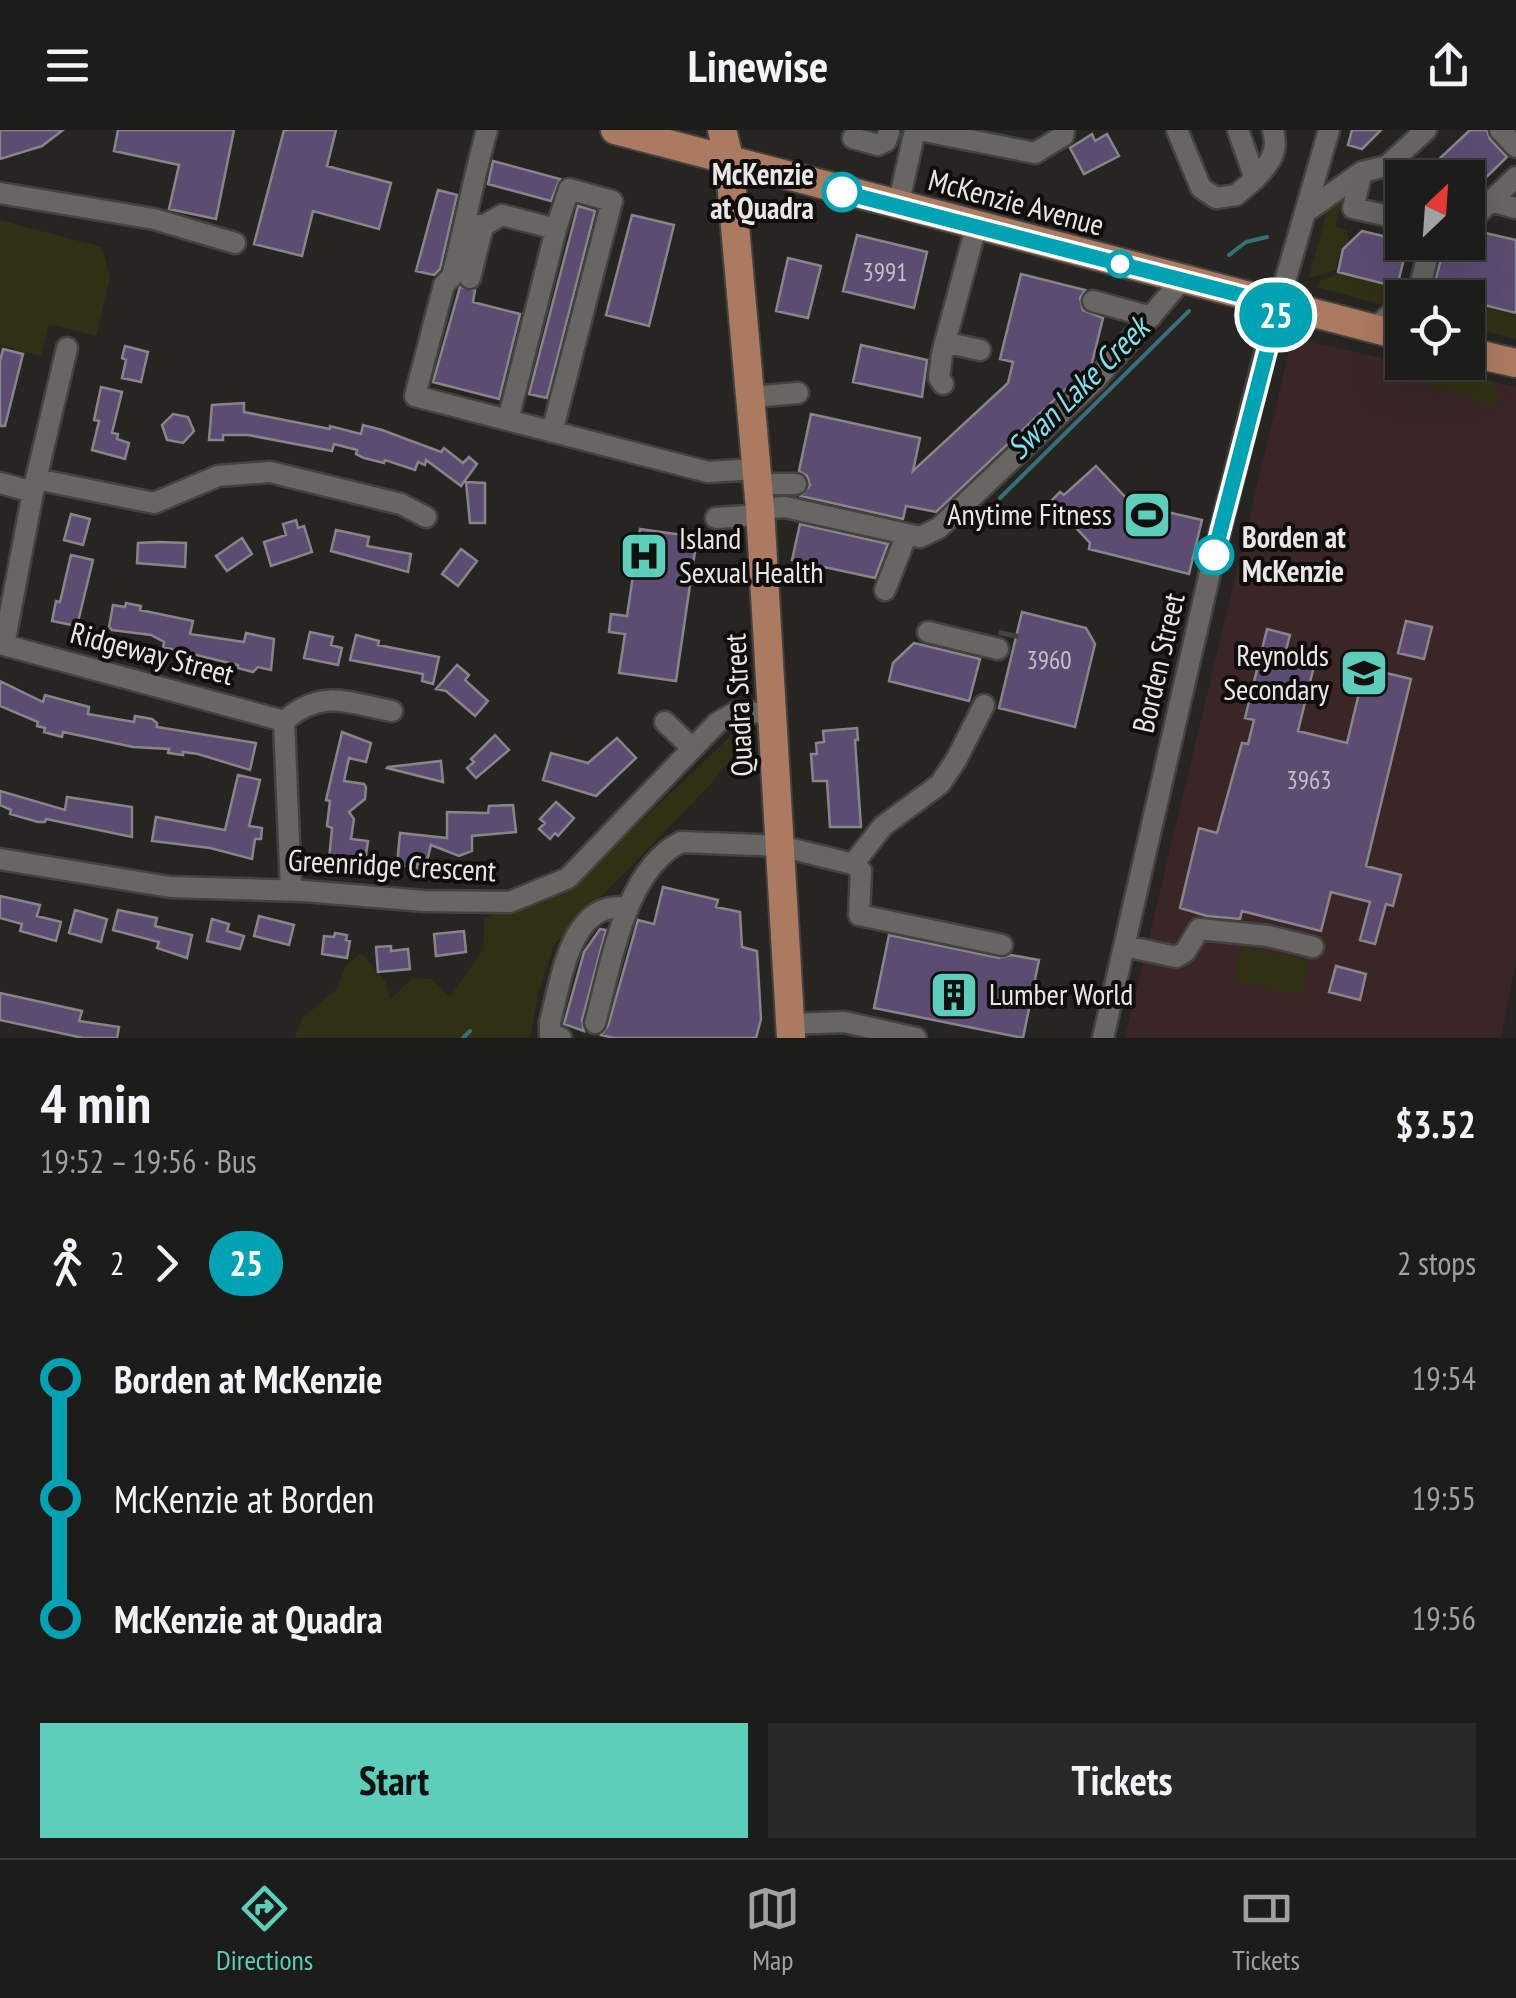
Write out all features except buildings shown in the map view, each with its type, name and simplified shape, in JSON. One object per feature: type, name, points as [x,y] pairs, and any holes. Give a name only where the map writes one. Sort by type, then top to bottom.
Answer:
[{"type":"main road","name":"McKenzie Avenue","points":[[614,130],[1385,332]]},
{"type":"main road","name":"Quadra Street","points":[[722,130],[729,158],[752,397],[791,1031]]},
{"type":"main road","points":[[1485,356],[1516,363]]},
{"type":"street","points":[[470,278],[475,224],[471,187],[486,130]]},
{"type":"street","points":[[898,206],[917,130],[1035,153],[1063,136],[1064,130]]},
{"type":"street","points":[[1177,130],[1200,188],[1216,198],[1236,194],[1255,179],[1274,155],[1273,130]]},
{"type":"street","points":[[1238,130],[1255,179]]},
{"type":"street","name":"Borden Street","points":[[1103,1038],[1214,555],[1329,130]]},
{"type":"street","points":[[1394,160],[1426,130]]},
{"type":"street","points":[[1500,130],[1516,148]]},
{"type":"street","points":[[853,138],[878,146],[886,141],[889,132]]},
{"type":"street","points":[[1308,210],[1362,172],[1385,166]]},
{"type":"street","points":[[1362,172],[1352,208],[1385,215]]},
{"type":"street","points":[[1485,206],[1516,177]]},
{"type":"street","points":[[508,420],[569,189],[612,201],[552,432]]},
{"type":"street","points":[[0,193],[154,219],[235,243]]},
{"type":"street","points":[[1490,201],[1516,208]]},
{"type":"street","points":[[556,229],[502,215],[475,224],[452,276],[444,285],[415,396],[708,472],[785,507],[920,537],[939,528],[1095,381],[1182,280]]},
{"type":"street","points":[[942,384],[939,373],[976,227]]},
{"type":"street","points":[[1092,302],[1153,314]]},
{"type":"street","points":[[1374,329],[1385,320]]},
{"type":"street","points":[[948,342],[980,350]]},
{"type":"street","points":[[34,485],[67,348]]},
{"type":"street","points":[[752,397],[798,393]]},
{"type":"street","points":[[0,483],[154,503],[218,476],[270,472],[401,504],[426,516]]},
{"type":"street","points":[[716,518],[759,494],[796,484]]},
{"type":"street","name":"Ridgeway Street","points":[[34,485],[4,645],[284,721]]},
{"type":"street","points":[[886,590],[905,540]]},
{"type":"street","points":[[928,632],[998,648]]},
{"type":"street","points":[[291,890],[284,721],[302,706],[323,700],[392,710]]},
{"type":"street","points":[[854,864],[883,826],[940,784],[984,704]]},
{"type":"street","name":"Greenridge Crescent","points":[[0,858],[170,887],[291,890],[424,902],[510,902],[568,878],[717,723],[736,712],[770,713]]},
{"type":"street","points":[[665,722],[692,748]]},
{"type":"street","points":[[595,1023],[627,908],[650,868],[681,842],[780,846],[854,864],[861,872],[859,914],[1002,945]]},
{"type":"street","points":[[561,1038],[550,1034],[550,1022],[573,937],[602,912],[614,906],[627,908]]},
{"type":"street","points":[[1125,946],[1169,962],[1185,952],[1199,929],[1268,936],[1313,947]]},
{"type":"street","points":[[791,1031],[844,1022],[916,1038]]},
{"type":"shaded area","name":"Reynolds Secondary","points":[[1296,339],[1385,358],[1385,380],[1484,380],[1516,387],[1516,960],[1501,1038],[1125,1038],[1290,347]]},
{"type":"green space","points":[[1352,188],[1342,200],[1335,226],[1347,230],[1349,241],[1341,248],[1336,270],[1309,278],[1328,207]]},
{"type":"green space","points":[[0,220],[102,247],[110,278],[96,336],[49,324],[41,356],[0,345]]},
{"type":"green space","points":[[1340,274],[1385,284],[1385,305],[1317,287],[1321,280]]},
{"type":"green space","points":[[1485,307],[1516,315],[1516,339],[1485,331]]},
{"type":"green space","points":[[1428,381],[1491,381],[1500,399],[1493,406],[1433,389]]},
{"type":"green space","points":[[734,733],[741,733],[743,745],[706,789],[554,945],[539,990],[530,1038],[295,1038],[303,1016],[337,990],[345,966],[361,953],[385,981],[390,999],[413,978],[431,979],[450,997],[483,950],[484,918],[574,885]]},
{"type":"green space","points":[[1242,947],[1310,961],[1303,996],[1234,982]]},
{"type":"waterway","name":"Swan Lake Creek","points":[[1229,255],[1246,242],[1267,237]]},
{"type":"waterway","name":"Swan Lake Creek","points":[[1000,498],[1189,311]]},
{"type":"waterway","name":"Swan Lake Creek","points":[[463,1038],[470,1031]]},
{"type":"tunnel","points":[[1008,637],[1009,632]]},
{"type":"bus line","name":"25","points":[[842,192],[1279,305],[1214,555]]},
{"type":"place","name":"McKenzie at Quadra","points":[[842,192]]},
{"type":"place","name":"Anytime Fitness","points":[[1147,515]]},
{"type":"place","name":"Borden at McKenzie","points":[[1214,555]]},
{"type":"place","name":"Island Sexual Health","points":[[644,556]]},
{"type":"place","name":"Reynolds Secondary","points":[[1364,673]]},
{"type":"place","name":"Lumber World","points":[[954,995]]}]
